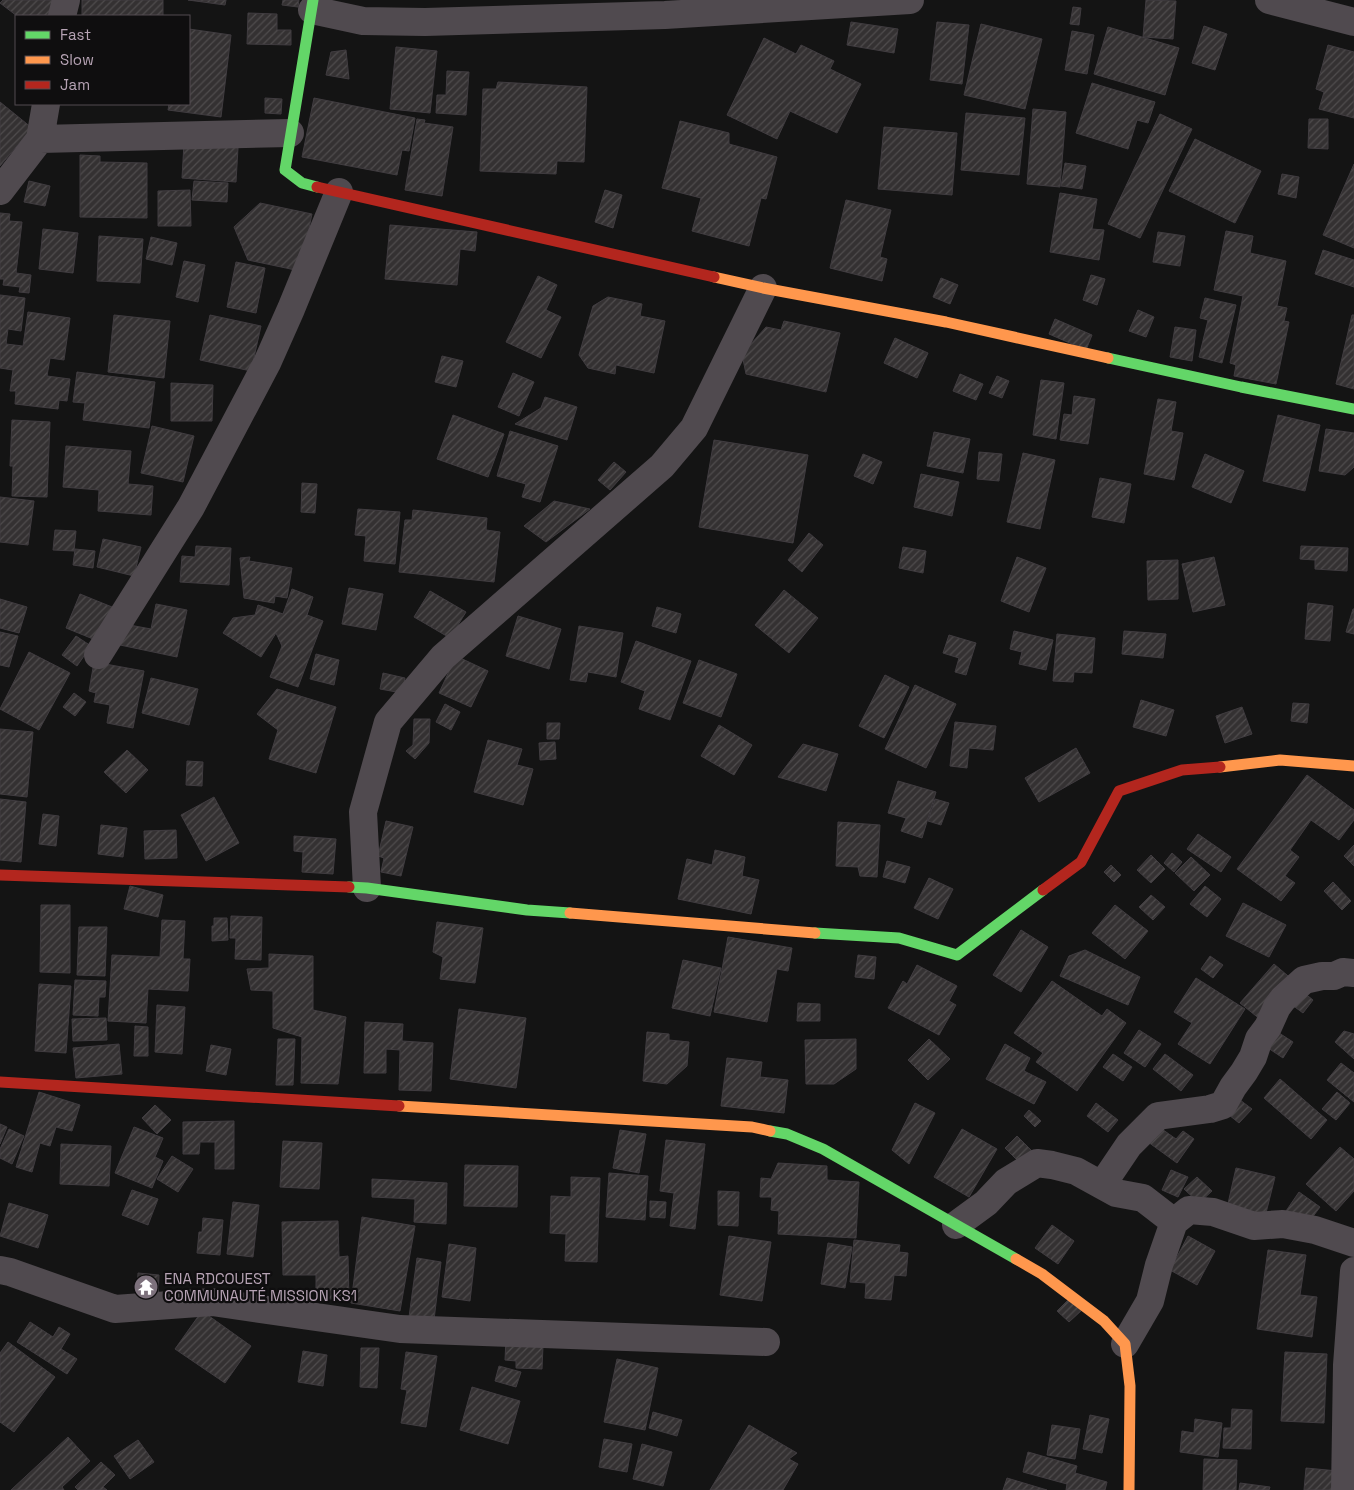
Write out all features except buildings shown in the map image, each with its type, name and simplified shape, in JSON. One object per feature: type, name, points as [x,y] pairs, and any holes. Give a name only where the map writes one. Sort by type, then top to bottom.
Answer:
[{"type":"street","points":[[62,15],[66,0]]},
{"type":"street","points":[[910,0],[665,15],[425,22],[363,21],[312,5],[285,170],[302,183],[763,288],[946,322],[1242,387],[1354,409]]},
{"type":"street","points":[[1269,0],[1354,22]]},
{"type":"street","points":[[0,191],[40,139],[46,105]]},
{"type":"street","points":[[40,139],[290,134]]},
{"type":"street","points":[[98,655],[192,507],[267,363],[339,192]]},
{"type":"street","points":[[366,888],[363,812],[388,722],[443,657],[662,466],[694,428],[763,288]]},
{"type":"street","points":[[0,875],[366,888],[527,910],[899,938],[958,955],[1081,862],[1119,790],[1182,770],[1247,765],[1280,760],[1354,766]]},
{"type":"street","points":[[1102,1185],[1129,1145],[1158,1116],[1210,1109],[1224,1105],[1253,1056],[1259,1039],[1268,1027],[1277,1007],[1283,998],[1304,980],[1322,976],[1334,976],[1343,972],[1354,973]]},
{"type":"street","points":[[0,1082],[752,1126],[787,1134],[823,1149],[1042,1274],[1104,1321],[1125,1344],[1130,1386],[1129,1490]]},
{"type":"street","points":[[956,1225],[986,1203],[1006,1182],[1037,1163],[1076,1171],[1116,1193],[1143,1198],[1174,1222]]},
{"type":"street","points":[[1125,1344],[1150,1301],[1174,1222],[1189,1210],[1213,1212],[1254,1226],[1283,1224],[1315,1230],[1354,1243]]},
{"type":"street","points":[[0,1270],[115,1309],[212,1302],[400,1329],[766,1342]]},
{"type":"street","points":[[1345,1490],[1354,1271]]},
{"type":"traffic: fast","points":[[313,0],[285,170],[302,183],[317,187]]},
{"type":"traffic: fast","points":[[1108,358],[1354,409]]},
{"type":"traffic: fast","points":[[349,887],[527,910],[570,913]]},
{"type":"traffic: fast","points":[[815,933],[899,938],[957,955],[1043,890]]},
{"type":"traffic: fast","points":[[770,1131],[787,1134],[823,1149],[1016,1259]]},
{"type":"traffic: slow","points":[[714,277],[946,322],[1108,358]]},
{"type":"traffic: slow","points":[[1220,767],[1280,760],[1354,766]]},
{"type":"traffic: slow","points":[[570,913],[815,933]]},
{"type":"traffic: slow","points":[[399,1106],[752,1127],[770,1131]]},
{"type":"traffic: slow","points":[[1016,1259],[1042,1274],[1104,1321],[1125,1344],[1130,1386],[1129,1490]]},
{"type":"traffic: jam","points":[[317,187],[714,277]]},
{"type":"traffic: jam","points":[[1043,890],[1081,862],[1119,791],[1182,770],[1220,767]]},
{"type":"traffic: jam","points":[[0,875],[349,887]]},
{"type":"traffic: jam","points":[[0,1082],[399,1106]]},
{"type":"place","name":"ENA RDCOUEST COMMUNAUTÉ MISSION KS1","points":[[146,1287]]}]
